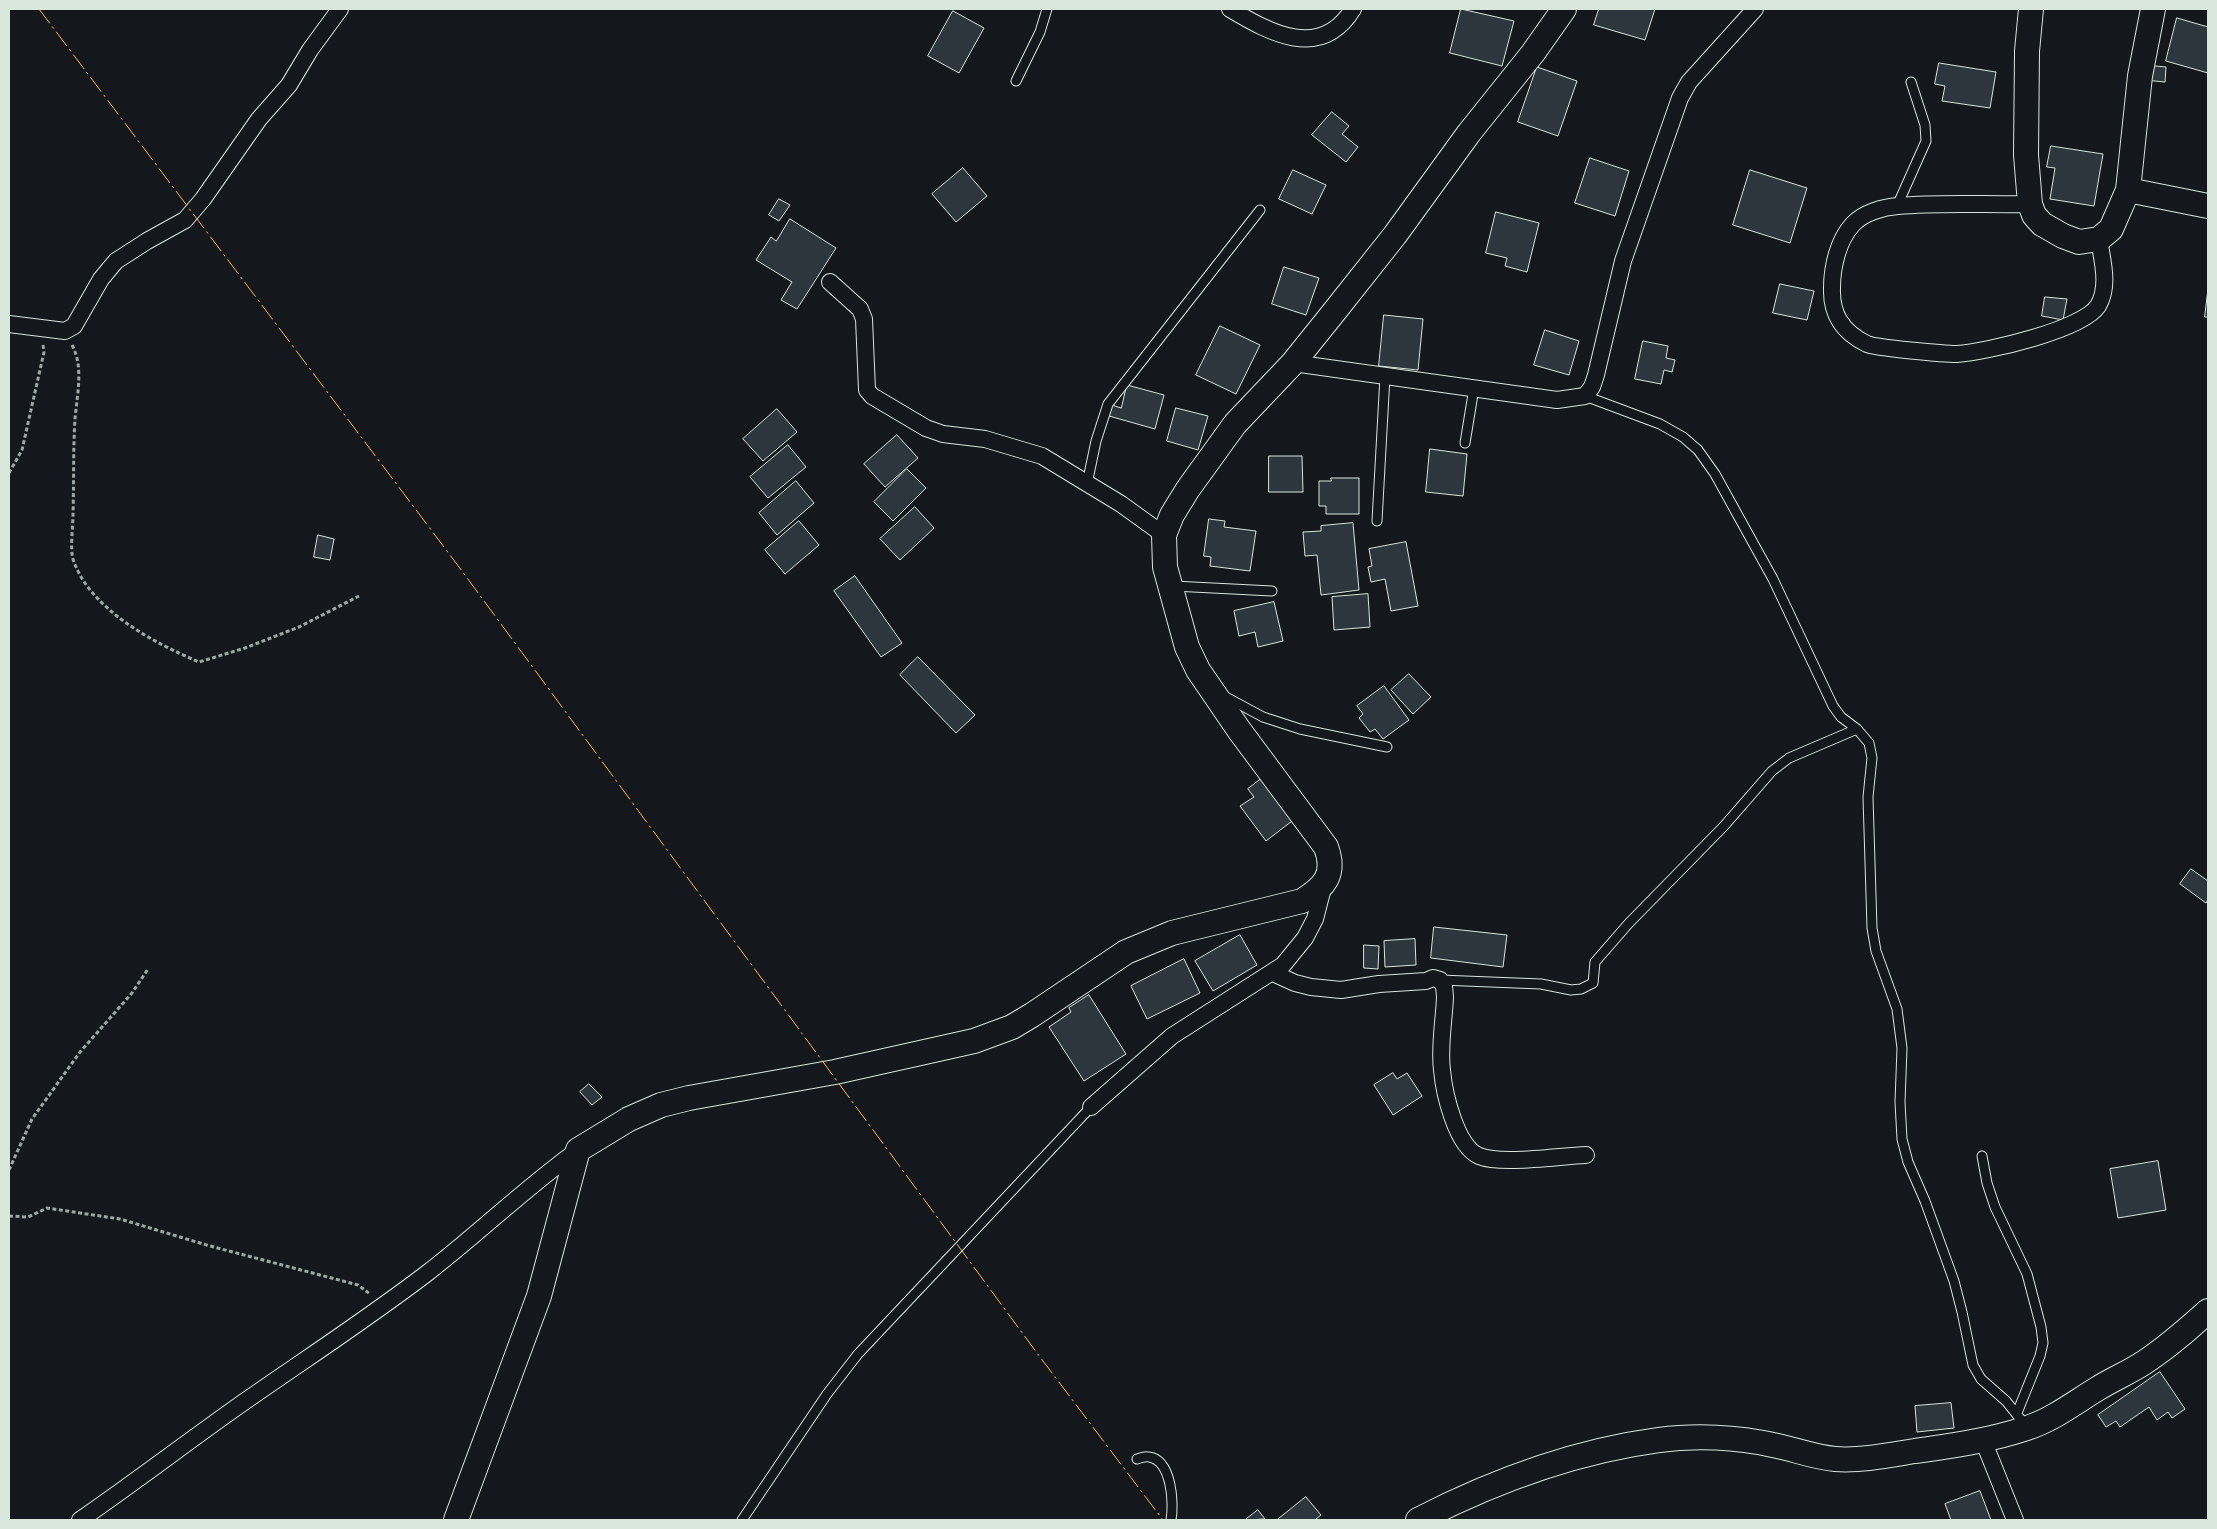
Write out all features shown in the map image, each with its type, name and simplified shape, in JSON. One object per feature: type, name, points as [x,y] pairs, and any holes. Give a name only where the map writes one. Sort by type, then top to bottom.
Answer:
[{"type":"street","points":[[9,324],[65,331],[74,326],[101,279],[116,261],[185,220],[203,199],[259,119],[289,85],[310,50],[340,9]]},
{"type":"street","points":[[1230,9],[1271,32],[1296,39],[1332,33],[1353,9]]},
{"type":"street","points":[[1091,1107],[1172,1036],[1231,997],[1273,973],[1294,954],[1315,919],[1325,882],[1331,870],[1331,860],[1326,847],[1239,730],[1212,691],[1187,647],[1170,586],[1164,555],[1164,534],[1172,515],[1188,489],[1235,424],[1293,363],[1394,235],[1469,133],[1533,54],[1564,9]]},
{"type":"street","points":[[1293,363],[1557,400],[1585,396],[1592,387],[1596,375],[1623,261],[1680,98],[1689,82],[1754,9]]},
{"type":"street","points":[[2031,9],[2027,51],[2026,155],[2030,204],[2034,215],[2042,224],[2063,236],[2079,242],[2099,239],[2111,229],[2128,190],[2140,76],[2153,9]]},
{"type":"street","points":[[2128,190],[2208,206]]},
{"type":"street","points":[[2030,204],[1897,206],[1874,211],[1853,224],[1838,248],[1832,277],[1831,305],[1843,328],[1868,345],[1956,354],[2011,344],[2072,325],[2098,306],[2105,282],[2099,239]]},
{"type":"street","points":[[830,282],[860,309],[864,319],[867,390],[872,396],[926,428],[943,434],[985,439],[1014,446],[1042,456],[1121,504],[1164,534]]},
{"type":"street","points":[[80,1520],[145,1476],[232,1411],[385,1305],[491,1222],[551,1169],[629,1119],[661,1105],[688,1098],[834,1072],[992,1035],[1032,1015],[1126,952],[1172,933],[1302,901],[1316,892],[1325,882]]},
{"type":"street","points":[[1273,973],[1303,985],[1341,990],[1379,984],[1426,981],[1433,978],[1440,980],[1444,986],[1445,997],[1441,1069],[1450,1110],[1461,1136],[1470,1149],[1477,1155],[1505,1159],[1586,1155]]},
{"type":"street","points":[[456,1520],[539,1296],[578,1150]]},
{"type":"street","points":[[1418,1520],[1450,1503],[1560,1463],[1659,1440],[1693,1438],[1751,1440],[1787,1448],[1811,1456],[1837,1460],[1882,1456],[1983,1440],[2022,1421],[2058,1416],[2097,1389],[2145,1362],[2170,1344],[2208,1311]]},
{"type":"street","points":[[1983,1440],[2016,1520]]},
{"type":"lane","points":[[1016,81],[1040,32],[1047,9]]},
{"type":"lane","points":[[1897,206],[1926,141],[1925,125],[1911,82]]},
{"type":"lane","points":[[1087,484],[1096,441],[1108,404],[1260,210]]},
{"type":"lane","points":[[1377,522],[1385,376]]},
{"type":"lane","points":[[1465,443],[1474,388]]},
{"type":"lane","points":[[1585,396],[1660,424],[1683,437],[1698,450],[1715,474],[1773,579],[1833,706],[1841,717],[1857,729],[1869,743],[1872,758],[1868,797],[1872,928],[1876,951],[1897,1009],[1902,1048],[1900,1102],[1902,1139],[1908,1162],[1925,1201],[1954,1281],[1972,1365],[1981,1379],[2022,1421]]},
{"type":"lane","points":[[1170,586],[1272,592]]},
{"type":"lane","points":[[1212,691],[1263,717],[1300,729],[1387,747]]},
{"type":"lane","points":[[1440,980],[1541,984],[1571,990],[1581,988],[1593,982],[1595,962],[1635,917],[1724,826],[1772,771],[1790,758],[1857,729]]},
{"type":"lane","points":[[742,1520],[827,1394],[858,1354],[1091,1107]]},
{"type":"lane","points":[[1982,1156],[1992,1199],[2005,1231],[2027,1274],[2041,1327],[2043,1343],[2022,1421]]},
{"type":"lane","points":[[1137,1459],[1148,1456],[1156,1460],[1168,1477],[1172,1491],[1170,1520]]},
{"type":"path","points":[[9,473],[22,450],[44,352],[40,329]]},
{"type":"path","points":[[65,331],[76,352],[79,385],[75,419],[72,558],[88,588],[122,620],[173,651],[198,662],[245,648],[299,626],[359,596]]},
{"type":"path","points":[[9,1170],[32,1120],[80,1052],[132,993],[148,968]]},
{"type":"path","points":[[9,1216],[28,1217],[47,1208],[120,1219],[210,1246],[358,1285],[385,1305]]},
{"type":"building","points":[[1461,9],[1514,21],[1502,66],[1450,53]]},
{"type":"building","points":[[1599,9],[1655,9],[1645,40],[1594,25]]},
{"type":"building","points":[[953,11],[984,28],[959,73],[928,56]]},
{"type":"building","points":[[2177,18],[2208,27],[2208,73],[2166,61]]},
{"type":"building","points":[[1939,63],[1996,72],[1990,108],[1942,101],[1945,86],[1935,84]]},
{"type":"building","points":[[2145,65],[2166,67],[2165,82],[2144,80]]},
{"type":"building","points":[[1537,67],[1577,81],[1558,136],[1518,122]]},
{"type":"building","points":[[1332,112],[1349,126],[1342,134],[1358,147],[1346,162],[1312,135]]},
{"type":"building","points":[[2051,146],[2103,154],[2094,206],[2050,199],[2055,168],[2047,167]]},
{"type":"building","points":[[1590,158],[1629,171],[1615,216],[1575,203]]},
{"type":"building","points":[[963,168],[987,196],[956,222],[932,194]]},
{"type":"building","points":[[1293,170],[1326,185],[1312,214],[1279,199]]},
{"type":"building","points":[[1750,170],[1807,188],[1790,243],[1733,225]]},
{"type":"building","points":[[779,199],[790,205],[779,221],[769,215]]},
{"type":"building","points":[[1496,212],[1539,223],[1527,272],[1505,266],[1507,258],[1486,253]]},
{"type":"building","points":[[790,219],[836,248],[797,309],[781,300],[792,282],[756,260],[771,237],[776,241]]},
{"type":"building","points":[[1284,267],[1319,278],[1306,315],[1272,304]]},
{"type":"building","points":[[1780,284],[1814,291],[1807,320],[1773,313]]},
{"type":"building","points":[[2208,289],[2208,317],[2205,317]]},
{"type":"building","points":[[2045,297],[2067,299],[2063,320],[2042,316]]},
{"type":"building","points":[[1384,315],[1423,319],[1418,370],[1379,366]]},
{"type":"building","points":[[1220,326],[1260,345],[1236,394],[1196,375]]},
{"type":"building","points":[[1545,330],[1579,341],[1569,375],[1534,365]]},
{"type":"building","points":[[1643,341],[1668,346],[1666,358],[1675,360],[1672,372],[1664,370],[1661,384],[1635,379]]},
{"type":"building","points":[[1127,385],[1164,395],[1155,429],[1109,416],[1112,405],[1121,408]]},
{"type":"building","points":[[1176,408],[1208,416],[1198,450],[1167,441]]},
{"type":"building","points":[[777,409],[797,432],[763,461],[743,439]]},
{"type":"building","points":[[897,435],[918,458],[885,487],[864,464]]},
{"type":"building","points":[[788,445],[806,467],[768,498],[750,477]]},
{"type":"building","points":[[1430,449],[1467,454],[1463,496],[1426,492]]},
{"type":"building","points":[[1269,456],[1302,456],[1303,492],[1269,492]]},
{"type":"building","points":[[907,469],[926,488],[893,521],[874,502]]},
{"type":"building","points":[[1331,478],[1359,478],[1359,514],[1326,514],[1326,506],[1319,506],[1319,481],[1331,481]]},
{"type":"building","points":[[796,481],[814,503],[777,535],[759,513]]},
{"type":"building","points":[[915,507],[934,528],[900,560],[880,539]]},
{"type":"building","points":[[1209,519],[1225,521],[1224,527],[1256,531],[1250,571],[1210,566],[1211,557],[1204,556]]},
{"type":"building","points":[[799,521],[819,545],[785,574],[765,550]]},
{"type":"building","points":[[1353,523],[1359,590],[1321,595],[1317,555],[1305,556],[1303,532],[1321,531],[1321,526]]},
{"type":"building","points":[[318,535],[334,539],[330,560],[314,557]]},
{"type":"building","points":[[1406,542],[1418,606],[1391,611],[1385,579],[1371,582],[1368,567],[1372,566],[1369,549]]},
{"type":"building","points":[[855,576],[902,643],[881,657],[834,591]]},
{"type":"building","points":[[1368,594],[1370,627],[1334,630],[1332,597]]},
{"type":"building","points":[[1274,602],[1283,641],[1258,647],[1255,632],[1239,636],[1234,611]]},
{"type":"building","points":[[918,657],[975,715],[956,733],[900,675]]},
{"type":"building","points":[[1409,674],[1431,697],[1413,714],[1391,690]]},
{"type":"building","points":[[1384,686],[1409,720],[1383,739],[1375,729],[1370,732],[1359,718],[1363,714],[1357,706]]},
{"type":"building","points":[[1261,779],[1292,821],[1266,841],[1240,806],[1254,797],[1248,789]]},
{"type":"building","points":[[2191,869],[2208,881],[2208,900],[2206,903],[2180,884]]},
{"type":"building","points":[[1434,927],[1507,935],[1503,967],[1431,958]]},
{"type":"building","points":[[1240,935],[1257,965],[1213,991],[1195,961]]},
{"type":"building","points":[[1415,939],[1416,965],[1385,967],[1384,941]]},
{"type":"building","points":[[1364,945],[1379,946],[1378,969],[1364,968]]},
{"type":"building","points":[[1184,959],[1200,993],[1147,1019],[1131,986]]},
{"type":"building","points":[[1089,995],[1126,1054],[1084,1081],[1049,1027],[1071,1012],[1069,1008]]},
{"type":"building","points":[[1393,1073],[1397,1079],[1407,1073],[1422,1096],[1393,1115],[1374,1085]]},
{"type":"building","points":[[589,1084],[602,1097],[592,1105],[580,1092]]},
{"type":"building","points":[[2158,1161],[2166,1210],[2118,1218],[2110,1169]]},
{"type":"building","points":[[2160,1372],[2185,1409],[2172,1418],[2168,1412],[2157,1420],[2149,1407],[2120,1427],[2116,1421],[2106,1427],[2098,1415]]},
{"type":"building","points":[[1951,1403],[1954,1428],[1917,1432],[1915,1406]]},
{"type":"building","points":[[1980,1491],[1991,1520],[1951,1520],[1945,1504]]},
{"type":"building","points":[[1306,1497],[1321,1515],[1315,1520],[1277,1520]]},
{"type":"building","points":[[1258,1510],[1265,1519],[1245,1520]]},
{"type":"power","points":[[39,9],[462,571],[1037,1353],[1163,1520]]}]
